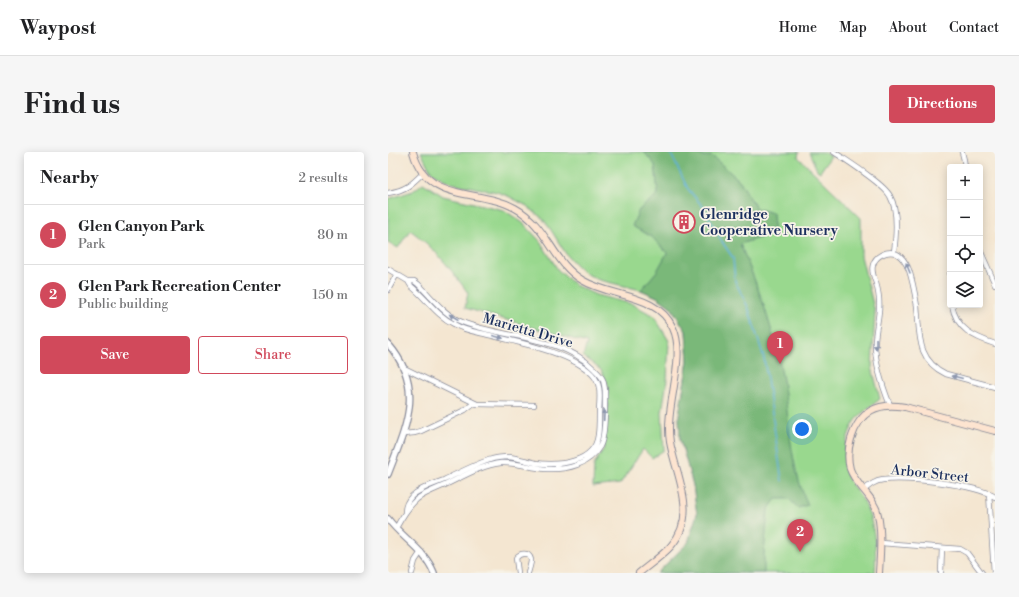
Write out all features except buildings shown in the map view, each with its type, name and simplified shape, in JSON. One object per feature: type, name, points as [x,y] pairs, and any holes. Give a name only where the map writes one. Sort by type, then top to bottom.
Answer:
[{"type":"main road","points":[[413,152],[417,164],[423,173],[433,182],[445,189],[497,200],[519,210],[536,224],[545,234],[560,259],[576,276],[596,287],[646,302],[661,312],[671,324],[676,335],[678,352],[669,416],[669,433],[684,496],[684,519],[681,530],[672,545],[639,573]]},
{"type":"main road","points":[[879,573],[881,543],[876,510],[871,499],[852,475],[848,462],[848,449],[853,433],[859,422],[868,413],[878,407],[890,405],[905,407],[995,431]]},
{"type":"street","points":[[834,152],[880,186],[890,197],[895,216],[896,236],[894,252]]},
{"type":"street","points":[[962,152],[965,164]]},
{"type":"street","points":[[388,193],[408,188],[423,173]]},
{"type":"street","points":[[890,405],[881,381],[876,360],[875,340],[880,300],[872,271],[875,260],[879,256],[889,252],[894,252],[903,259],[913,284],[922,349],[929,362],[939,371],[946,374],[995,387]]},
{"type":"street","points":[[983,257],[995,284]]},
{"type":"street","name":"Marietta Drive","points":[[388,269],[408,281],[411,286],[440,314],[453,324],[469,330],[553,353],[590,373],[597,382],[600,392],[598,436],[593,452]]},
{"type":"street","points":[[388,290],[397,274]]},
{"type":"street","name":"Marietta Drive","points":[[408,281],[414,281],[418,284],[444,310],[456,319],[562,348],[589,364],[603,379],[605,392],[603,440],[601,445],[593,452]]},
{"type":"street","points":[[953,308],[955,315],[966,331],[977,338],[995,344]]},
{"type":"street","points":[[388,344],[404,368],[410,393],[407,423],[388,474]]},
{"type":"street","points":[[404,368],[474,403],[534,405]]},
{"type":"street","points":[[404,434],[421,431],[465,410],[474,403]]},
{"type":"street","points":[[396,528],[405,512],[421,496],[490,465],[509,463],[546,469],[558,468],[577,465],[590,458],[593,452]]},
{"type":"street","name":"Arbor Street","points":[[864,490],[877,481],[907,480],[935,482],[978,489],[995,498]]},
{"type":"street","points":[[989,494],[994,573]]},
{"type":"street","points":[[388,519],[421,552],[434,573]]},
{"type":"street","points":[[881,543],[964,550],[982,573]]},
{"type":"street","points":[[941,573],[942,548]]},
{"type":"street","points":[[412,573],[415,561],[421,552]]},
{"type":"street","points":[[518,573],[516,558],[523,553],[529,556],[531,561],[528,573]]},
{"type":"green space","points":[[421,152],[799,152],[798,157],[861,218],[861,256],[875,312],[872,367],[880,399],[862,413],[853,425],[849,433],[844,458],[846,473],[849,480],[864,503],[869,514],[876,556],[875,573],[657,573],[688,543],[697,514],[693,485],[680,439],[679,415],[688,361],[686,331],[671,307],[657,297],[641,290],[599,280],[585,273],[566,254],[543,219],[527,206],[497,192],[451,183],[431,171]]},
{"type":"green space","points":[[644,152],[697,152],[702,156],[712,156],[740,181],[756,208],[773,213],[774,227],[762,237],[740,244],[754,277],[776,345],[783,380],[791,443],[797,474],[808,505],[798,508],[789,499],[776,499],[768,510],[764,573],[657,573],[688,543],[697,514],[693,485],[680,439],[679,415],[688,361],[686,331],[671,307],[657,297],[641,290],[657,271],[667,253],[652,237],[632,226],[639,210],[658,194],[655,165]]},
{"type":"green space","points":[[809,152],[824,152],[831,156],[820,172],[817,170]]},
{"type":"green space","points":[[423,183],[443,196],[504,210],[523,223],[540,241],[558,270],[575,285],[596,295],[632,304],[654,316],[669,341],[667,380],[662,412],[664,450],[652,458],[643,449],[620,484],[593,487],[594,465],[604,448],[608,385],[601,370],[583,356],[587,343],[465,308],[468,293],[442,259],[419,237],[410,230],[398,248],[388,242],[388,199],[413,191]]},
{"type":"waterway","points":[[670,152],[688,189],[704,208],[721,240],[733,258],[735,281],[748,307],[764,358],[782,481]]},
{"type":"place","name":"Glenridge Cooperative Nursery","points":[[684,222]]},
{"type":"place","name":"Glen Canyon Park","points":[[780,364]]},
{"type":"place","name":"Glen Park Recreation Center","points":[[800,552]]}]
